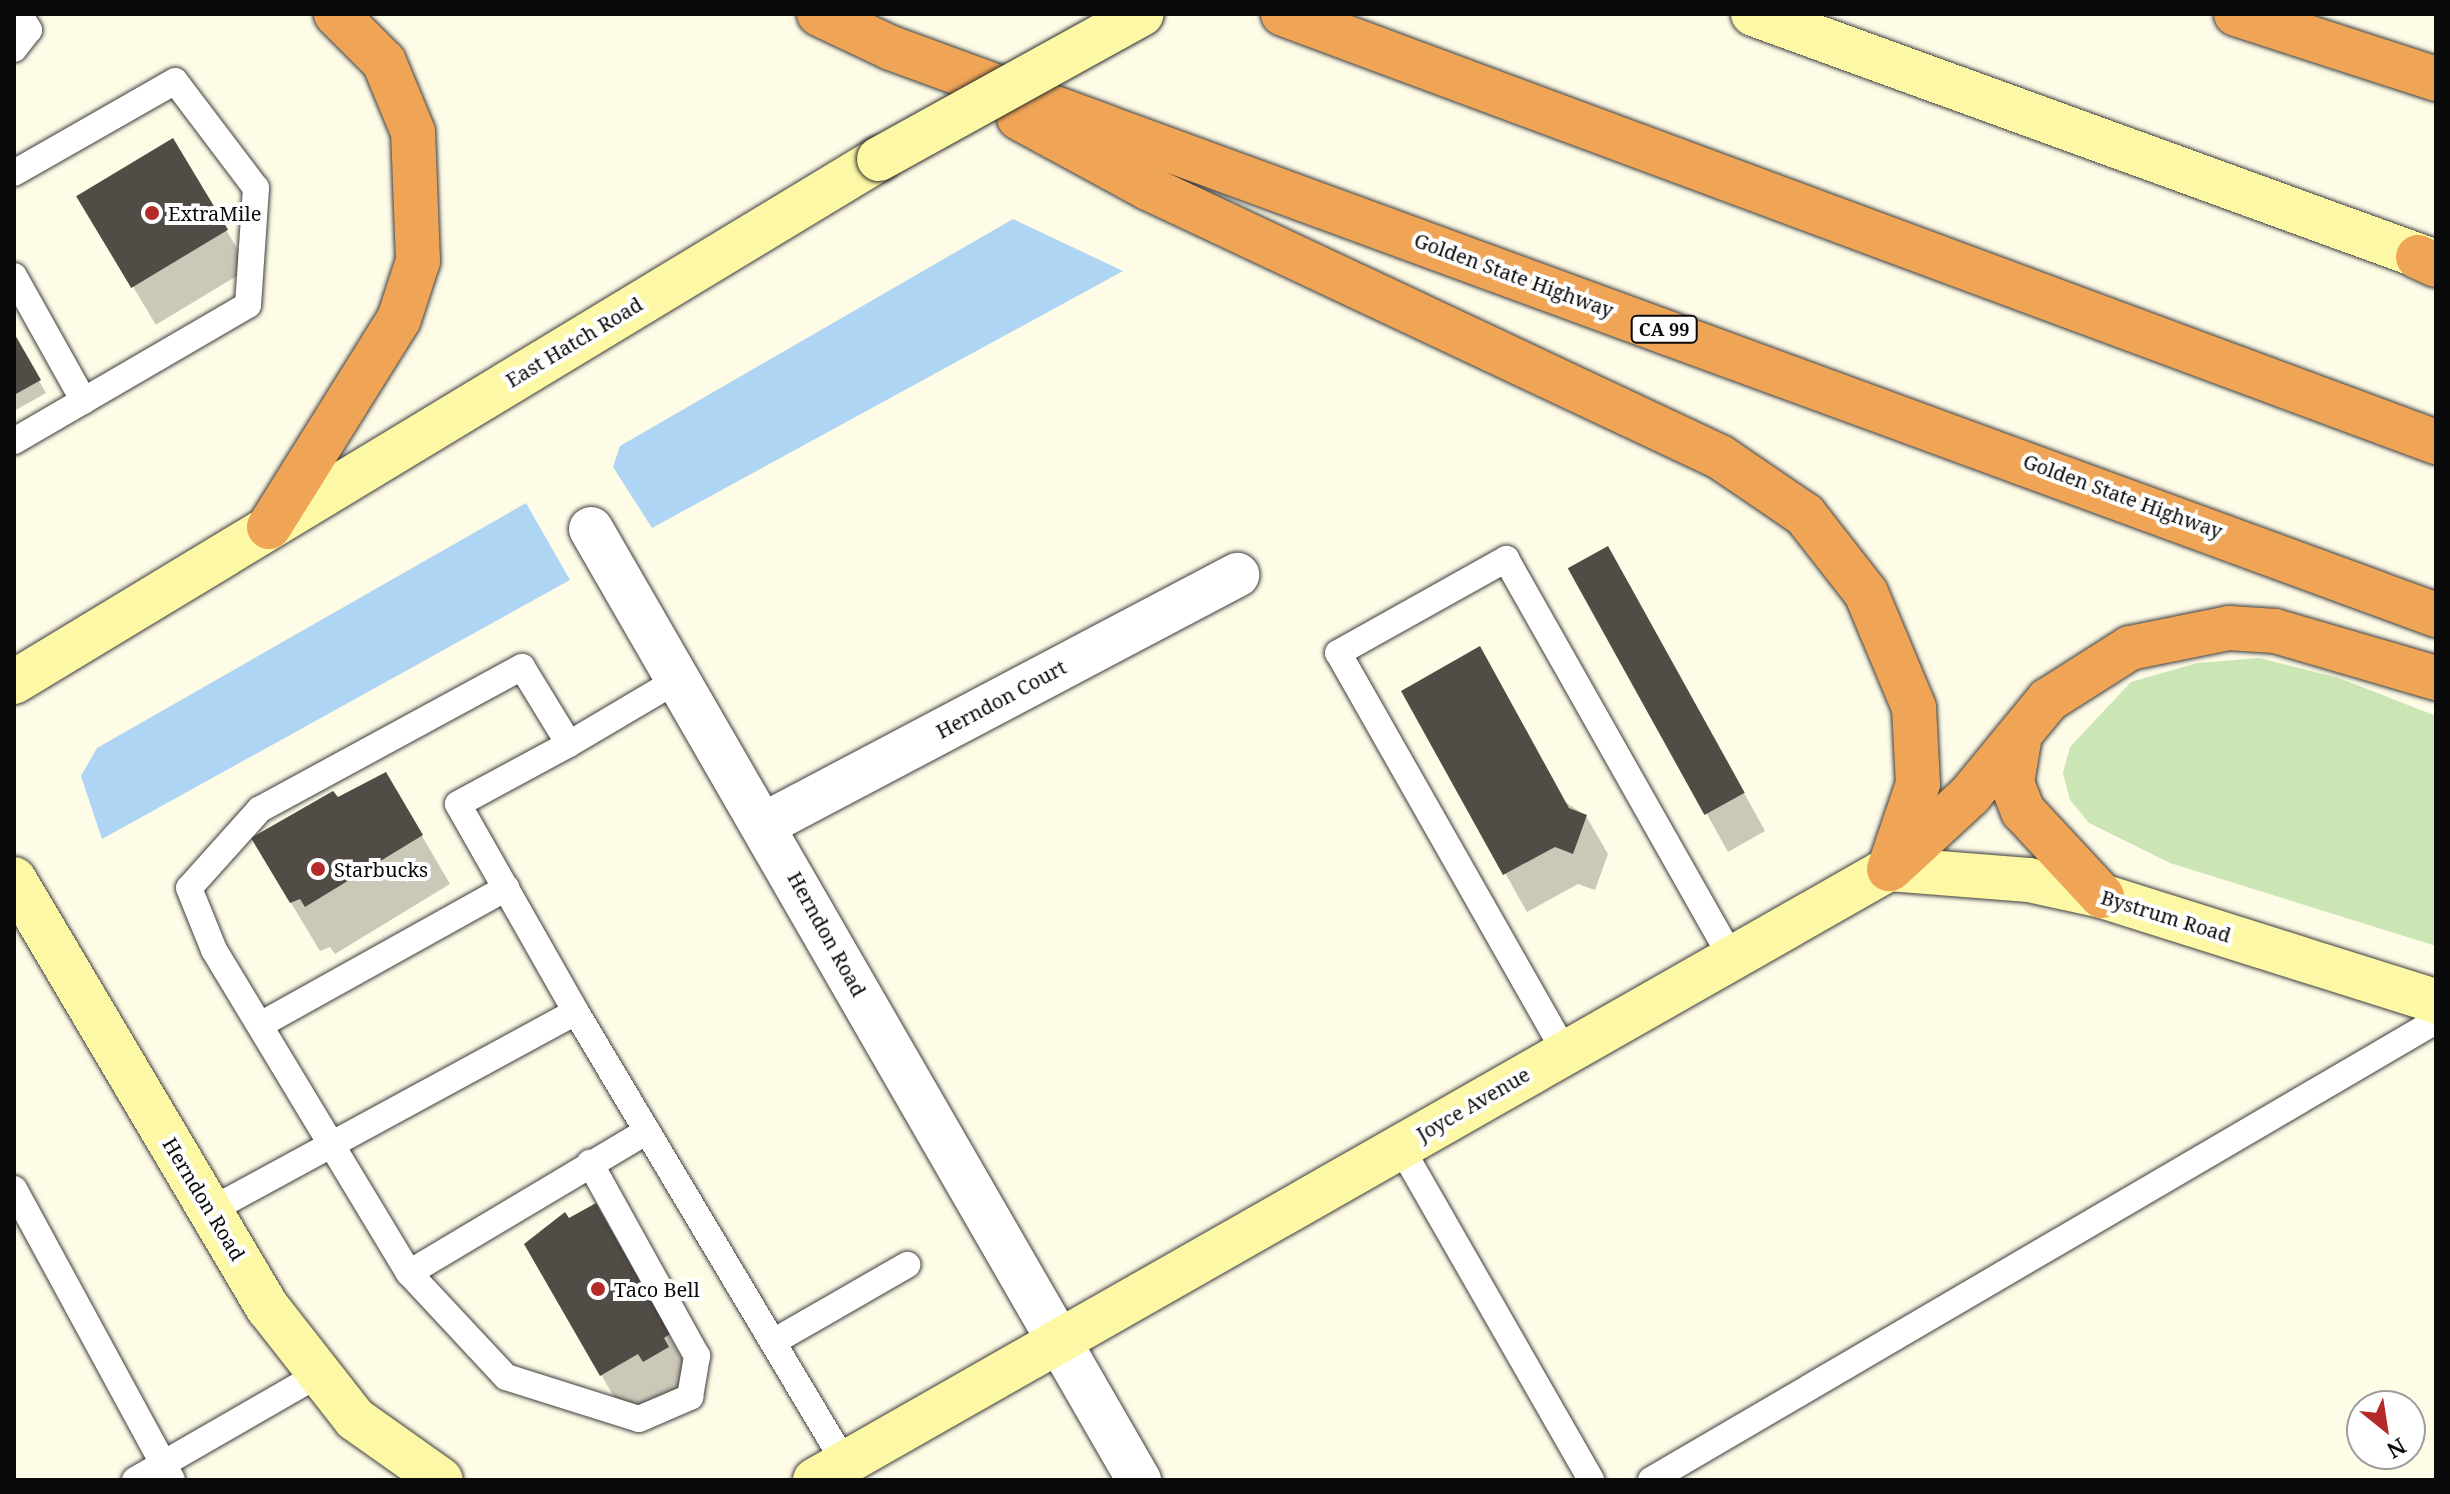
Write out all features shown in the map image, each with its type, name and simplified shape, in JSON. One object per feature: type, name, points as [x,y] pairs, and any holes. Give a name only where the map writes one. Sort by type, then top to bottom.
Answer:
[{"type":"highway","points":[[269,527],[399,319],[418,261],[413,132],[384,62],[336,14]]},
{"type":"highway","name":"Golden State Highway","points":[[819,14],[891,48],[2436,615]]},
{"type":"highway","points":[[1283,14],[2436,442]]},
{"type":"highway","points":[[2236,14],[2436,79]]},
{"type":"highway","points":[[891,48],[1148,188],[1720,457],[1805,515],[1866,593],[1914,708],[1918,784],[1889,869]]},
{"type":"highway","points":[[1889,869],[2019,741],[2048,700],[2090,670],[2179,634],[2275,631],[2436,678]]},
{"type":"highway","points":[[2019,741],[2012,783],[2023,811],[2102,896]]},
{"type":"main road","name":"East Hatch Road","points":[[14,682],[879,159],[1142,14]]},
{"type":"main road","points":[[1753,14],[2430,261]]},
{"type":"main road","name":"Bystrum Road","points":[[1889,869],[2029,880],[2102,896],[2436,1001]]},
{"type":"main road","name":"Joyce Avenue","points":[[1057,1341],[1889,869]]},
{"type":"main road","name":"Herndon Road","points":[[14,879],[268,1308],[355,1419],[441,1480]]},
{"type":"main road","points":[[831,1473],[1057,1341]]},
{"type":"street","name":"Herndon Road","points":[[591,529],[765,824],[1139,1480]]},
{"type":"street","name":"Herndon Court","points":[[765,824],[1237,575]]},
{"type":"lane","points":[[14,49],[29,30],[19,14]]},
{"type":"lane","points":[[14,173],[175,81],[256,188],[248,305],[14,441]]},
{"type":"lane","points":[[14,276],[84,401]]},
{"type":"lane","points":[[1565,1052],[1338,653],[1506,559],[1732,958]]},
{"type":"lane","points":[[569,744],[522,667],[260,809],[189,888],[214,950],[409,1273],[506,1377],[639,1419],[690,1397],[697,1356],[590,1163]]},
{"type":"lane","points":[[679,679],[569,744],[458,804],[576,1012],[773,1342],[831,1473]]},
{"type":"lane","points":[[260,1025],[506,888]]},
{"type":"lane","points":[[211,1210],[576,1012]]},
{"type":"lane","points":[[1651,1480],[2436,1021]]},
{"type":"lane","points":[[409,1273],[647,1131]]},
{"type":"lane","points":[[1400,1146],[1591,1480]]},
{"type":"lane","points":[[14,1189],[168,1472]]},
{"type":"lane","points":[[773,1342],[907,1265]]},
{"type":"lane","points":[[135,1480],[168,1472],[319,1374]]},
{"type":"green space","points":[[2259,658],[2339,678],[2436,716],[2436,946],[2170,863],[2089,823],[2070,800],[2063,773],[2070,747],[2131,682],[2197,663]]},
{"type":"water","points":[[1013,219],[1123,271],[652,528],[613,467],[620,446]]},
{"type":"water","points":[[526,503],[570,580],[102,839],[81,776],[97,748]]},
{"type":"building","name":"ExtraMile","points":[[173,138],[228,230],[131,288],[76,196]]},
{"type":"building","points":[[14,333],[41,380],[14,395]]},
{"type":"building","points":[[1608,546],[1745,793],[1704,815],[1568,568]]},
{"type":"building","points":[[1480,646],[1569,808],[1587,815],[1573,854],[1555,847],[1503,875],[1401,691]]},
{"type":"building","name":"Starbucks","points":[[386,772],[423,835],[305,907],[300,899],[290,903],[251,838],[333,791],[338,797]]},
{"type":"building","name":"Taco Bell","points":[[596,1203],[670,1334],[664,1338],[669,1347],[643,1362],[638,1354],[600,1376],[524,1244],[565,1212],[569,1218]]},
{"type":"place","name":"ExtraMile","points":[[152,213]]},
{"type":"place","name":"Starbucks","points":[[318,869]]},
{"type":"place","name":"Taco Bell","points":[[598,1289]]}]
